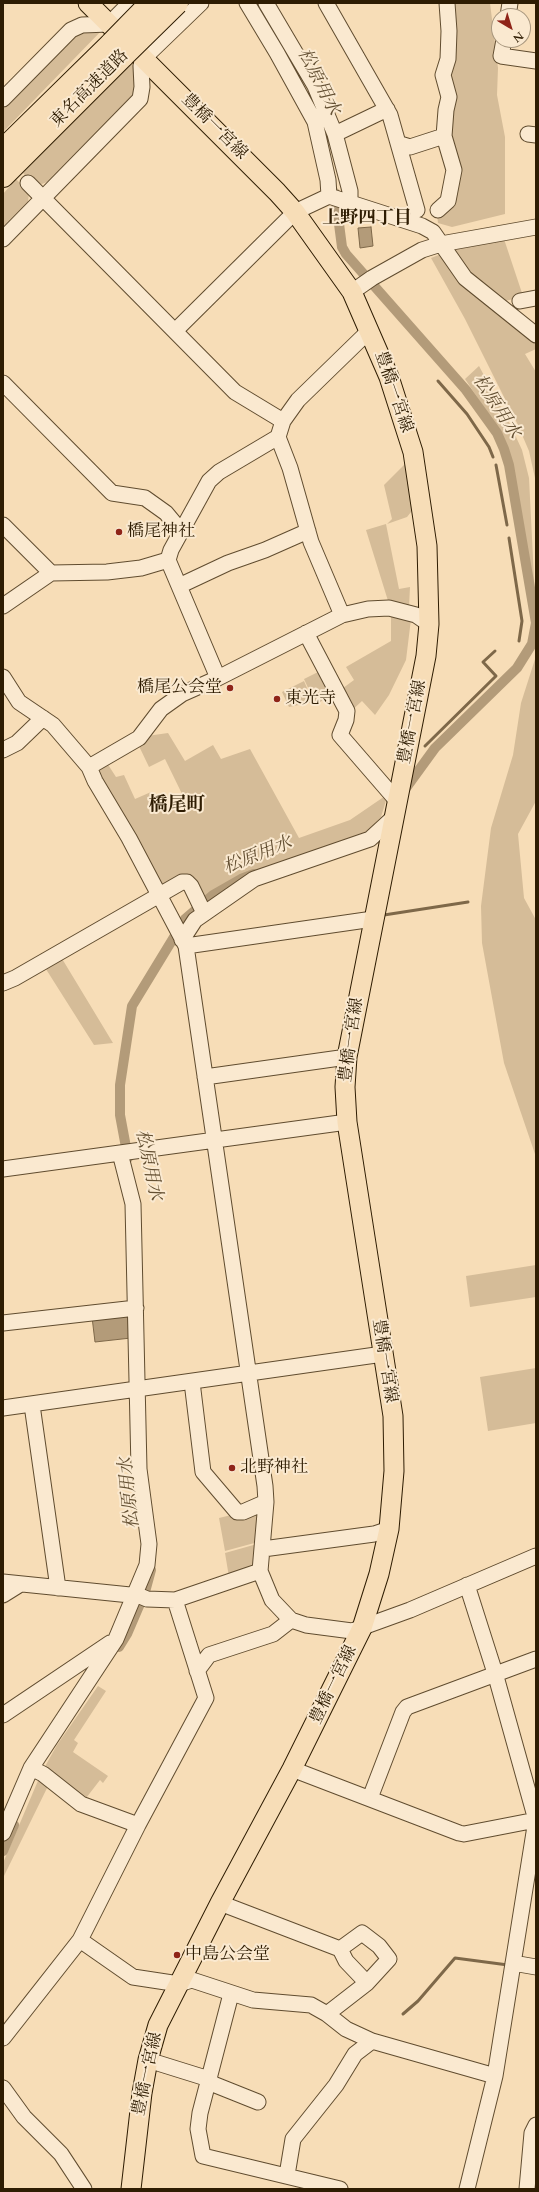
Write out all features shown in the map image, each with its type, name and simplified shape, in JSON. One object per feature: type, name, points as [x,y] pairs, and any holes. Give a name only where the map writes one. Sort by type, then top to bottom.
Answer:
[{"type":"highway","points":[[122,45],[144,3]]},
{"type":"highway","name":"東名高速道路","points":[[3,176],[122,45],[151,3]]},
{"type":"highway","name":"東名高速道路","points":[[3,150],[122,45],[177,3]]},
{"type":"main road","name":"豊橋一宮線","points":[[88,3],[122,45],[244,157],[363,285],[370,330],[389,377],[413,452],[428,546],[429,624],[417,707],[373,919],[347,1057],[345,1087],[347,1122],[393,1416],[394,1449],[389,1529],[379,1574],[362,1628],[292,1769],[220,1903],[158,2025],[148,2060],[142,2093],[131,2189]]},
{"type":"street","points":[[122,45],[130,3]]},
{"type":"street","points":[[122,45],[201,3]]},
{"type":"street","points":[[247,3],[285,66],[315,122],[328,180],[339,199],[426,228],[433,232],[465,278],[536,335]]},
{"type":"street","points":[[175,331],[295,212],[339,199],[350,191],[335,134],[315,86],[266,3]]},
{"type":"street","points":[[326,3],[387,109],[400,144],[418,210]]},
{"type":"street","points":[[438,210],[448,201],[454,170],[444,136],[446,110],[449,97],[443,75],[448,59],[449,31],[447,3]]},
{"type":"street","points":[[3,99],[71,30],[82,25],[122,45],[141,66],[142,88],[140,99],[42,197],[3,239]]},
{"type":"street","points":[[502,48],[501,56],[536,61]]},
{"type":"street","points":[[335,134],[387,109]]},
{"type":"street","points":[[400,144],[410,147],[444,136]]},
{"type":"street","points":[[28,183],[235,392],[283,421]]},
{"type":"street","points":[[363,285],[422,250],[440,244],[536,227]]},
{"type":"street","points":[[520,301],[536,298]]},
{"type":"street","points":[[342,615],[308,531],[290,468],[278,437],[283,421],[298,400],[370,330]]},
{"type":"street","points":[[3,383],[112,493],[146,498],[166,513],[181,531]]},
{"type":"street","points":[[218,678],[168,560],[181,531],[209,481],[219,472],[278,437]]},
{"type":"street","points":[[3,525],[51,573]]},
{"type":"street","points":[[179,586],[228,563],[265,550],[308,531]]},
{"type":"street","points":[[3,606],[51,573],[107,572],[141,568],[168,560]]},
{"type":"street","points":[[89,767],[139,738],[161,709],[182,694],[218,678],[342,615],[368,609],[389,608],[416,615],[429,624]]},
{"type":"street","points":[[184,943],[195,920],[254,879],[370,838],[396,809],[340,736],[346,720],[347,711],[306,633]]},
{"type":"street","points":[[3,677],[19,702],[53,725],[89,767],[95,781],[129,838],[184,943],[205,1077],[266,1502],[260,1571],[272,1600],[291,1620],[306,1625],[345,1630],[362,1628],[536,1556]]},
{"type":"street","points":[[3,750],[17,743],[44,718]]},
{"type":"street","points":[[3,983],[15,978],[176,884],[187,882],[204,913]]},
{"type":"street","points":[[184,943],[373,919]]},
{"type":"street","points":[[205,1077],[347,1057]]},
{"type":"street","points":[[3,1169],[347,1122]]},
{"type":"street","points":[[3,1833],[6,1820],[31,1768],[116,1639],[141,1597],[147,1565],[149,1544],[138,1470],[133,1204],[120,1153]]},
{"type":"street","points":[[3,1323],[136,1308]]},
{"type":"street","points":[[3,1408],[383,1354]]},
{"type":"street","points":[[192,1382],[203,1472],[237,1512],[243,1512],[266,1502]]},
{"type":"street","points":[[32,1405],[58,1588]]},
{"type":"street","points":[[263,1549],[374,1534],[389,1529]]},
{"type":"street","points":[[3,1582],[19,1585],[175,1600],[260,1571]]},
{"type":"street","points":[[3,1595],[19,1585]]},
{"type":"street","points":[[467,2189],[495,2076],[536,1820],[495,1673],[468,1585]]},
{"type":"street","points":[[3,2038],[80,1940],[138,1825],[206,1698],[175,1600]]},
{"type":"street","points":[[198,1671],[209,1655],[273,1634],[291,1620]]},
{"type":"street","points":[[3,1715],[116,1639]]},
{"type":"street","points":[[370,1798],[403,1712],[407,1707],[536,1659]]},
{"type":"street","points":[[31,1768],[43,1774],[81,1804],[138,1825]]},
{"type":"street","points":[[292,1769],[464,1834],[536,1820]]},
{"type":"street","points":[[220,1903],[340,1949],[346,1961],[367,1983]]},
{"type":"street","points":[[327,2014],[367,1983],[389,1959],[379,1946],[362,1933],[340,1949]]},
{"type":"street","points":[[80,1940],[133,1977],[179,1984],[192,1980],[231,1994],[265,2002],[311,2005],[327,2014],[346,2029],[372,2041],[495,2076]]},
{"type":"street","points":[[513,1963],[536,1967]]},
{"type":"street","points":[[231,1994],[209,2079],[203,2096],[198,2129],[203,2156],[287,2175],[301,2184],[340,2189]]},
{"type":"street","points":[[287,2175],[293,2139],[336,2085],[355,2054],[372,2041]]},
{"type":"street","points":[[148,2060],[209,2079],[213,2084],[258,2102]]},
{"type":"street","points":[[3,2088],[24,2117],[61,2154],[82,2188]]},
{"type":"street","points":[[527,2189],[532,2133],[536,2125]]},
{"type":"shaded area","points":[[451,3],[490,3],[491,48],[496,48],[498,68],[497,95],[505,137],[505,214],[452,227],[438,223],[437,214],[444,211],[451,144],[446,75]]},
{"type":"shaded area","points":[[105,27],[3,132],[3,106],[75,33]]},
{"type":"shaded area","points":[[134,59],[137,84],[134,96],[52,180],[42,184],[32,182],[23,173]]},
{"type":"shaded area","points":[[16,179],[29,192],[28,203],[3,232],[3,194]]},
{"type":"shaded area","points":[[371,227],[373,246],[360,248],[358,228]]},
{"type":"shaded area","points":[[504,239],[523,296],[506,301],[471,273],[452,247]]},
{"type":"shaded area","points":[[441,254],[536,338],[536,349],[525,354],[536,372],[536,498],[535,478],[529,451],[517,423],[465,319],[431,258]]},
{"type":"shaded area","points":[[479,366],[522,450],[529,478],[535,598],[513,463],[500,431],[465,379]]},
{"type":"shaded area","points":[[408,461],[415,507],[407,517],[387,524],[392,519],[384,485]]},
{"type":"shaded area","points":[[386,524],[399,589],[410,587],[409,607],[389,604],[366,530]]},
{"type":"shaded area","points":[[391,613],[411,619],[406,660],[389,695],[375,715],[362,701],[349,713],[339,691],[354,680],[346,667],[391,641]]},
{"type":"shaded area","points":[[536,656],[536,801],[518,834],[524,898],[536,920],[536,1157],[504,1063],[482,943],[481,906],[491,828],[513,755],[521,703]]},
{"type":"shaded area","points":[[322,670],[333,693],[316,705],[304,679]]},
{"type":"shaded area","points":[[304,681],[313,702],[289,707],[282,692]]},
{"type":"shaded area","points":[[168,733],[185,761],[213,745],[221,759],[250,749],[299,838],[350,820],[388,794],[381,817],[365,833],[240,876],[211,893],[201,902],[193,886],[162,890],[97,774],[99,767],[107,763],[116,777],[124,775],[135,799],[151,792],[160,810],[184,798],[165,759],[149,767],[138,744],[147,736]]},
{"type":"shaded area","points":[[61,957],[113,1043],[94,1045],[44,966]]},
{"type":"shaded area","points":[[536,1265],[536,1297],[470,1307],[466,1276]]},
{"type":"shaded area","points":[[131,1313],[131,1338],[95,1342],[92,1317]]},
{"type":"shaded area","points":[[536,1368],[536,1423],[488,1431],[480,1377]]},
{"type":"shaded area","points":[[260,1508],[258,1542],[225,1551],[219,1518]]},
{"type":"shaded area","points":[[257,1544],[256,1565],[229,1577],[225,1553]]},
{"type":"shaded area","points":[[98,1686],[106,1691],[74,1740],[78,1743],[73,1752],[108,1776],[103,1783],[100,1780],[83,1802],[43,1770],[57,1745]]},
{"type":"shaded area","points":[[40,1776],[49,1784],[3,1878],[3,1863]]},
{"type":"waterway","name":"松原用水","points":[[256,3],[274,34]]},
{"type":"waterway","name":"松原用水","points":[[335,193],[342,247],[346,254],[466,390],[497,433],[509,465],[536,623],[532,644],[517,668],[435,748],[403,792]]},
{"type":"waterway","points":[[438,381],[467,414],[489,447],[493,457]]},
{"type":"waterway","points":[[496,465],[507,525]]},
{"type":"waterway","points":[[509,538],[522,621],[519,641]]},
{"type":"waterway","points":[[425,746],[496,676],[483,662],[495,651]]},
{"type":"waterway","name":"松原用水","points":[[128,1158],[120,1115],[120,1085],[132,1006],[185,919],[213,895],[241,879],[254,874]]},
{"type":"waterway","points":[[384,915],[468,902]]},
{"type":"waterway","name":"松原用水","points":[[119,1647],[127,1634],[145,1592],[151,1570]]},
{"type":"waterway","name":"松原用水","points":[[3,1851],[14,1825]]},
{"type":"waterway","points":[[403,2014],[418,2001],[455,1958],[508,1965]]},
{"type":"place","name":"橋尾神社","points":[[119,532]]},
{"type":"place","name":"橋尾公会堂","points":[[230,688]]},
{"type":"place","name":"東光寺","points":[[277,699]]},
{"type":"place","name":"北野神社","points":[[232,1468]]},
{"type":"place","name":"中島公会堂","points":[[177,1955]]},
{"type":"district","name":"上野四丁目","points":[[367,219]]},
{"type":"district","name":"橋尾町","points":[[177,806]]}]
